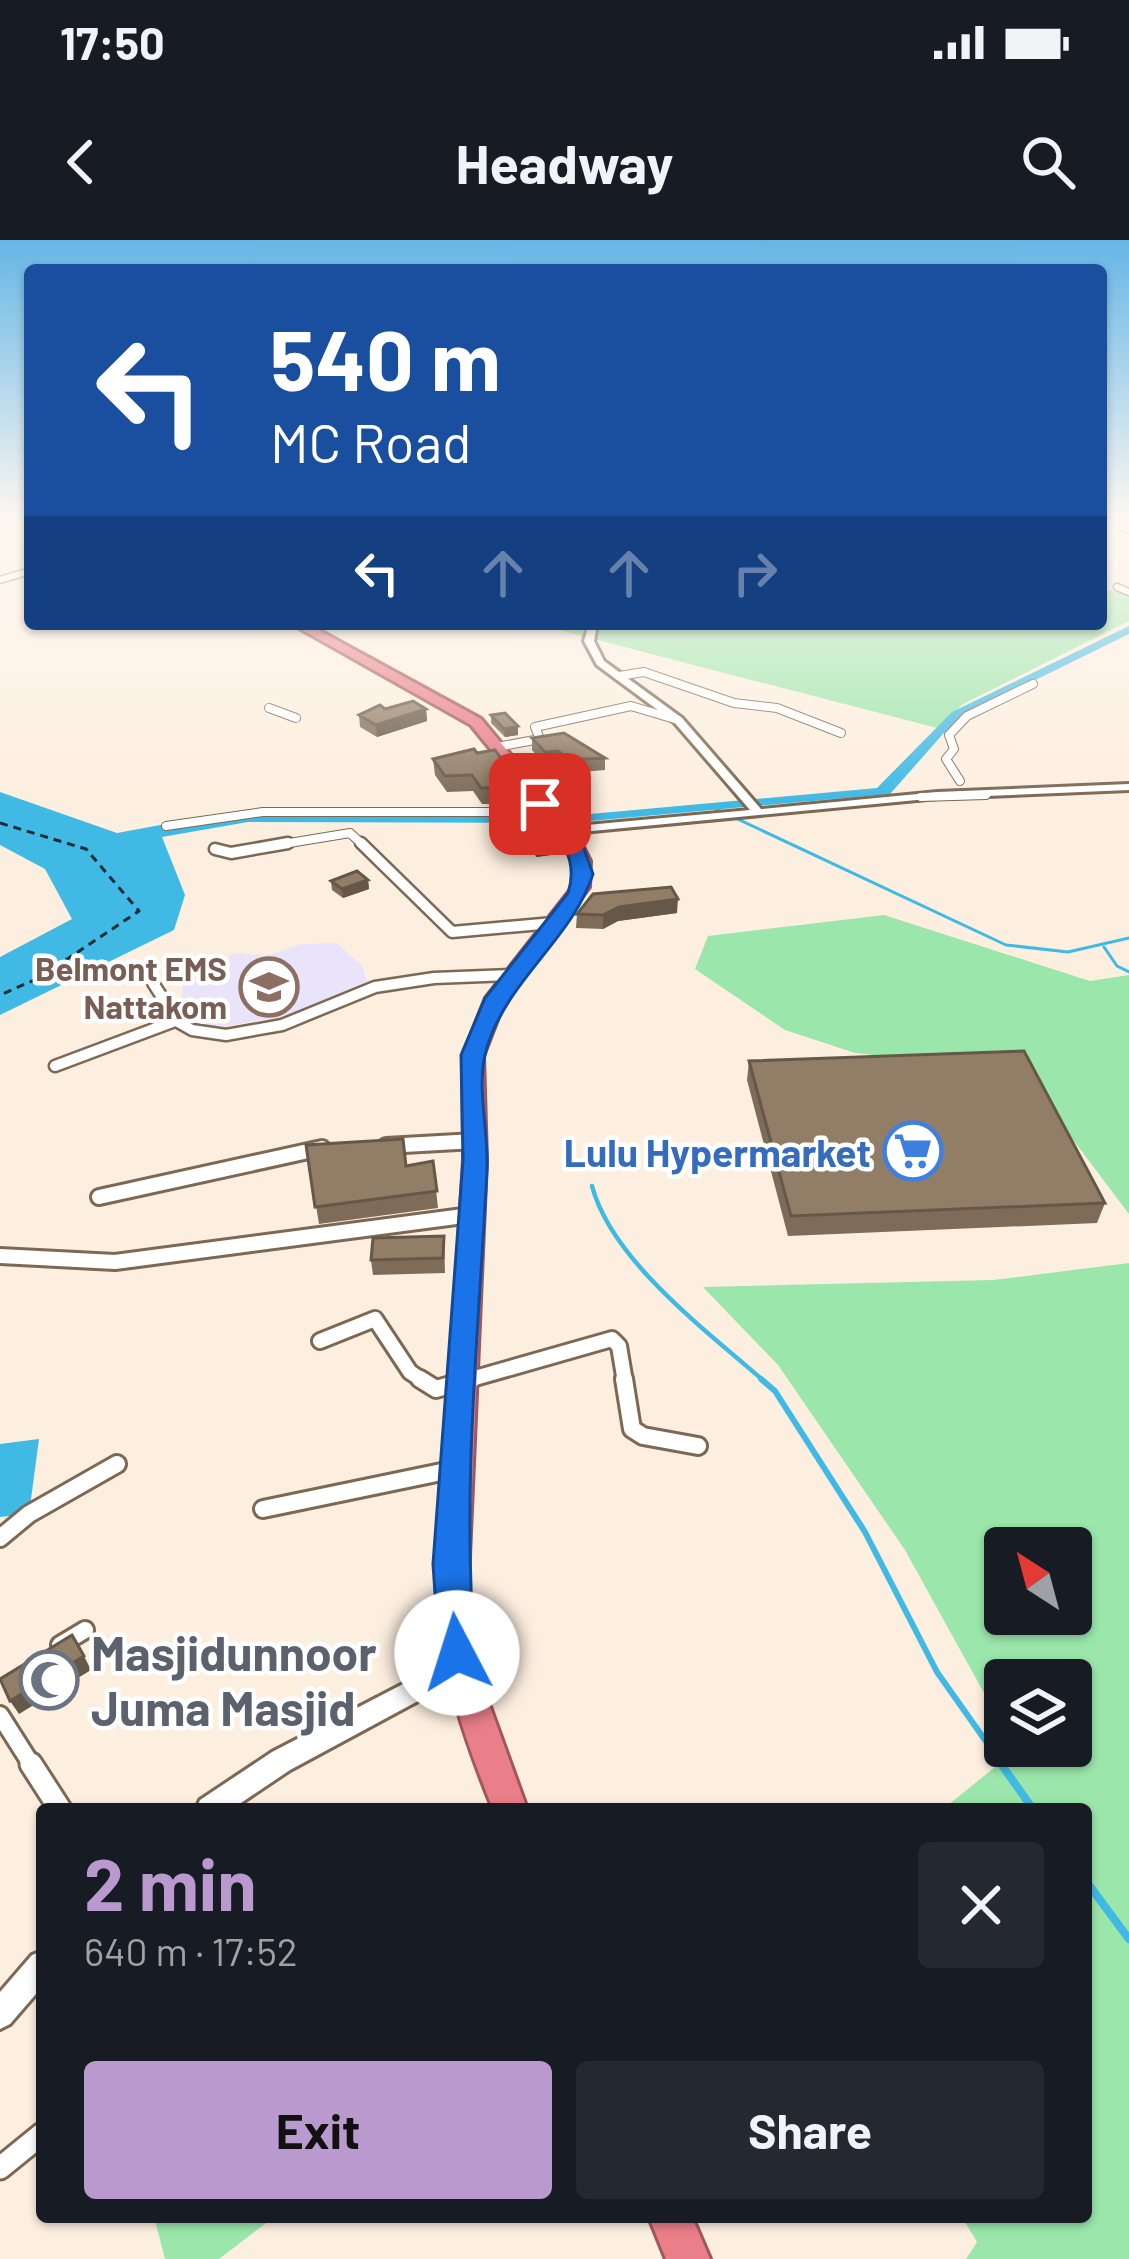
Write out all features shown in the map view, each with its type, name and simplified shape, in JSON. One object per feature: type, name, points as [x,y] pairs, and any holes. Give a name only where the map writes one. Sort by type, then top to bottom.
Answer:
[{"type":"highway","points":[[292,630],[464,715]]},
{"type":"highway","points":[[309,630],[464,715],[496,747],[582,861],[583,881],[513,975],[487,1016],[472,1055],[476,1142],[450,1564],[459,1666],[508,1803]]},
{"type":"highway","points":[[673,2223],[688,2259]]},
{"type":"main road","points":[[593,630],[592,651],[678,720],[757,811]]},
{"type":"main road","points":[[553,819],[729,814],[938,795],[1129,788]]},
{"type":"main road","points":[[218,1803],[301,1749],[459,1666]]},
{"type":"main road","points":[[0,2014],[36,1972]]},
{"type":"street","points":[[619,676],[644,672],[734,703],[777,708],[841,733]]},
{"type":"street","points":[[961,781],[946,759],[954,748],[949,736],[967,716],[1033,684]]},
{"type":"street","points":[[496,747],[539,739],[535,727],[632,706],[678,720]]},
{"type":"street","points":[[269,708],[296,718]]},
{"type":"street","points":[[920,797],[1129,788]]},
{"type":"street","points":[[166,826],[263,812],[553,819]]},
{"type":"street","points":[[215,849],[231,853],[350,833],[452,932],[553,923]]},
{"type":"street","points":[[153,983],[175,1021],[195,1031],[226,1035],[299,1019],[345,995],[374,988],[459,972],[513,975]]},
{"type":"street","points":[[55,1066],[175,1021]]},
{"type":"street","points":[[361,1146],[476,1142]]},
{"type":"street","points":[[99,1197],[219,1173],[289,1152],[341,1147]]},
{"type":"street","points":[[0,1256],[115,1262],[471,1215]]},
{"type":"street","points":[[320,1341],[375,1319],[422,1382],[436,1389],[612,1339],[619,1346],[632,1429],[643,1436],[698,1446]]},
{"type":"street","points":[[0,1538],[29,1514],[117,1464]]},
{"type":"street","points":[[262,1508],[456,1469]]},
{"type":"street","points":[[49,1653],[85,1630]]},
{"type":"street","points":[[0,1714],[56,1803]]},
{"type":"street","points":[[0,2168],[36,2139]]},
{"type":"shaded area","name":"Belmont EMS Nattakom","points":[[337,943],[363,967],[367,982],[297,1014],[209,1029],[181,1002],[183,977],[236,953],[265,956],[301,944]]},
{"type":"green space","points":[[1107,613],[1129,613],[1129,621],[963,704],[937,728],[559,630],[1107,630]]},
{"type":"green space","points":[[884,915],[1090,981],[1129,975],[1129,1214],[1022,1072],[855,1053],[785,1030],[695,969],[708,936]]},
{"type":"green space","points":[[1129,1263],[1129,2259],[966,2259],[977,2242],[966,2223],[1092,2223],[1092,1803],[950,1803],[995,1767],[1092,1767],[1092,1659],[984,1659],[984,1693],[905,1550],[778,1365],[703,1287],[993,1280]]},
{"type":"green space","points":[[156,2223],[266,2223],[219,2259],[165,2259]]},
{"type":"water","points":[[1129,626],[1129,634],[968,713],[890,794],[568,823],[248,822],[162,837],[185,895],[174,930],[0,1015],[0,957],[72,919],[45,869],[0,845],[0,792],[117,833],[198,818],[291,813],[568,816],[877,788],[952,712]]},
{"type":"water","points":[[39,1439],[29,1514],[0,1517],[0,1444]]},
{"type":"building","points":[[413,701],[426,709],[376,725],[359,715],[380,705],[385,709]]},
{"type":"building","points":[[505,713],[518,726],[504,729],[491,715]]},
{"type":"building","points":[[564,733],[605,758],[570,760],[558,751],[545,752],[532,738]]},
{"type":"building","points":[[474,749],[477,753],[495,750],[522,788],[481,788],[472,775],[445,776],[433,759]]},
{"type":"building","points":[[520,814],[535,814],[541,824],[547,823],[558,849],[536,851]]},
{"type":"building","points":[[357,871],[368,880],[342,889],[331,881]]},
{"type":"building","points":[[671,887],[678,899],[619,907],[603,915],[577,914],[593,894]]},
{"type":"building","name":"Lulu Hypermarket","points":[[1024,1051],[1105,1203],[791,1216],[749,1061]]},
{"type":"building","points":[[403,1139],[406,1166],[433,1161],[437,1191],[315,1207],[306,1145]]},
{"type":"building","points":[[444,1236],[443,1258],[371,1260],[373,1238]]},
{"type":"building","points":[[72,1635],[84,1656],[10,1701],[0,1679]]},
{"type":"waterway","points":[[714,808],[1006,945],[1068,952],[1129,938]]},
{"type":"waterway","points":[[1104,947],[1117,966],[1129,972]]},
{"type":"waterway","points":[[592,1186],[603,1214],[640,1268],[765,1382]]},
{"type":"waterway","points":[[761,1379],[775,1391],[865,1532],[937,1672],[984,1739]]},
{"type":"waterway","points":[[1003,1767],[1029,1803]]},
{"type":"waterway","points":[[1092,1889],[1129,1939]]},
{"type":"ferry route","points":[[0,823],[86,849],[139,911],[39,978],[0,995]]},
{"type":"place","name":"Belmont EMS Nattakom","points":[[269,987]]},
{"type":"place","name":"Lulu Hypermarket","points":[[913,1151]]},
{"type":"place","name":"Masjidunnoor Juma Masjid","points":[[49,1680]]},
{"type":"route","points":[[457,1653],[450,1564],[469,1304],[476,1111],[472,1055],[496,998],[577,894],[584,874],[571,838],[540,804]]}]
